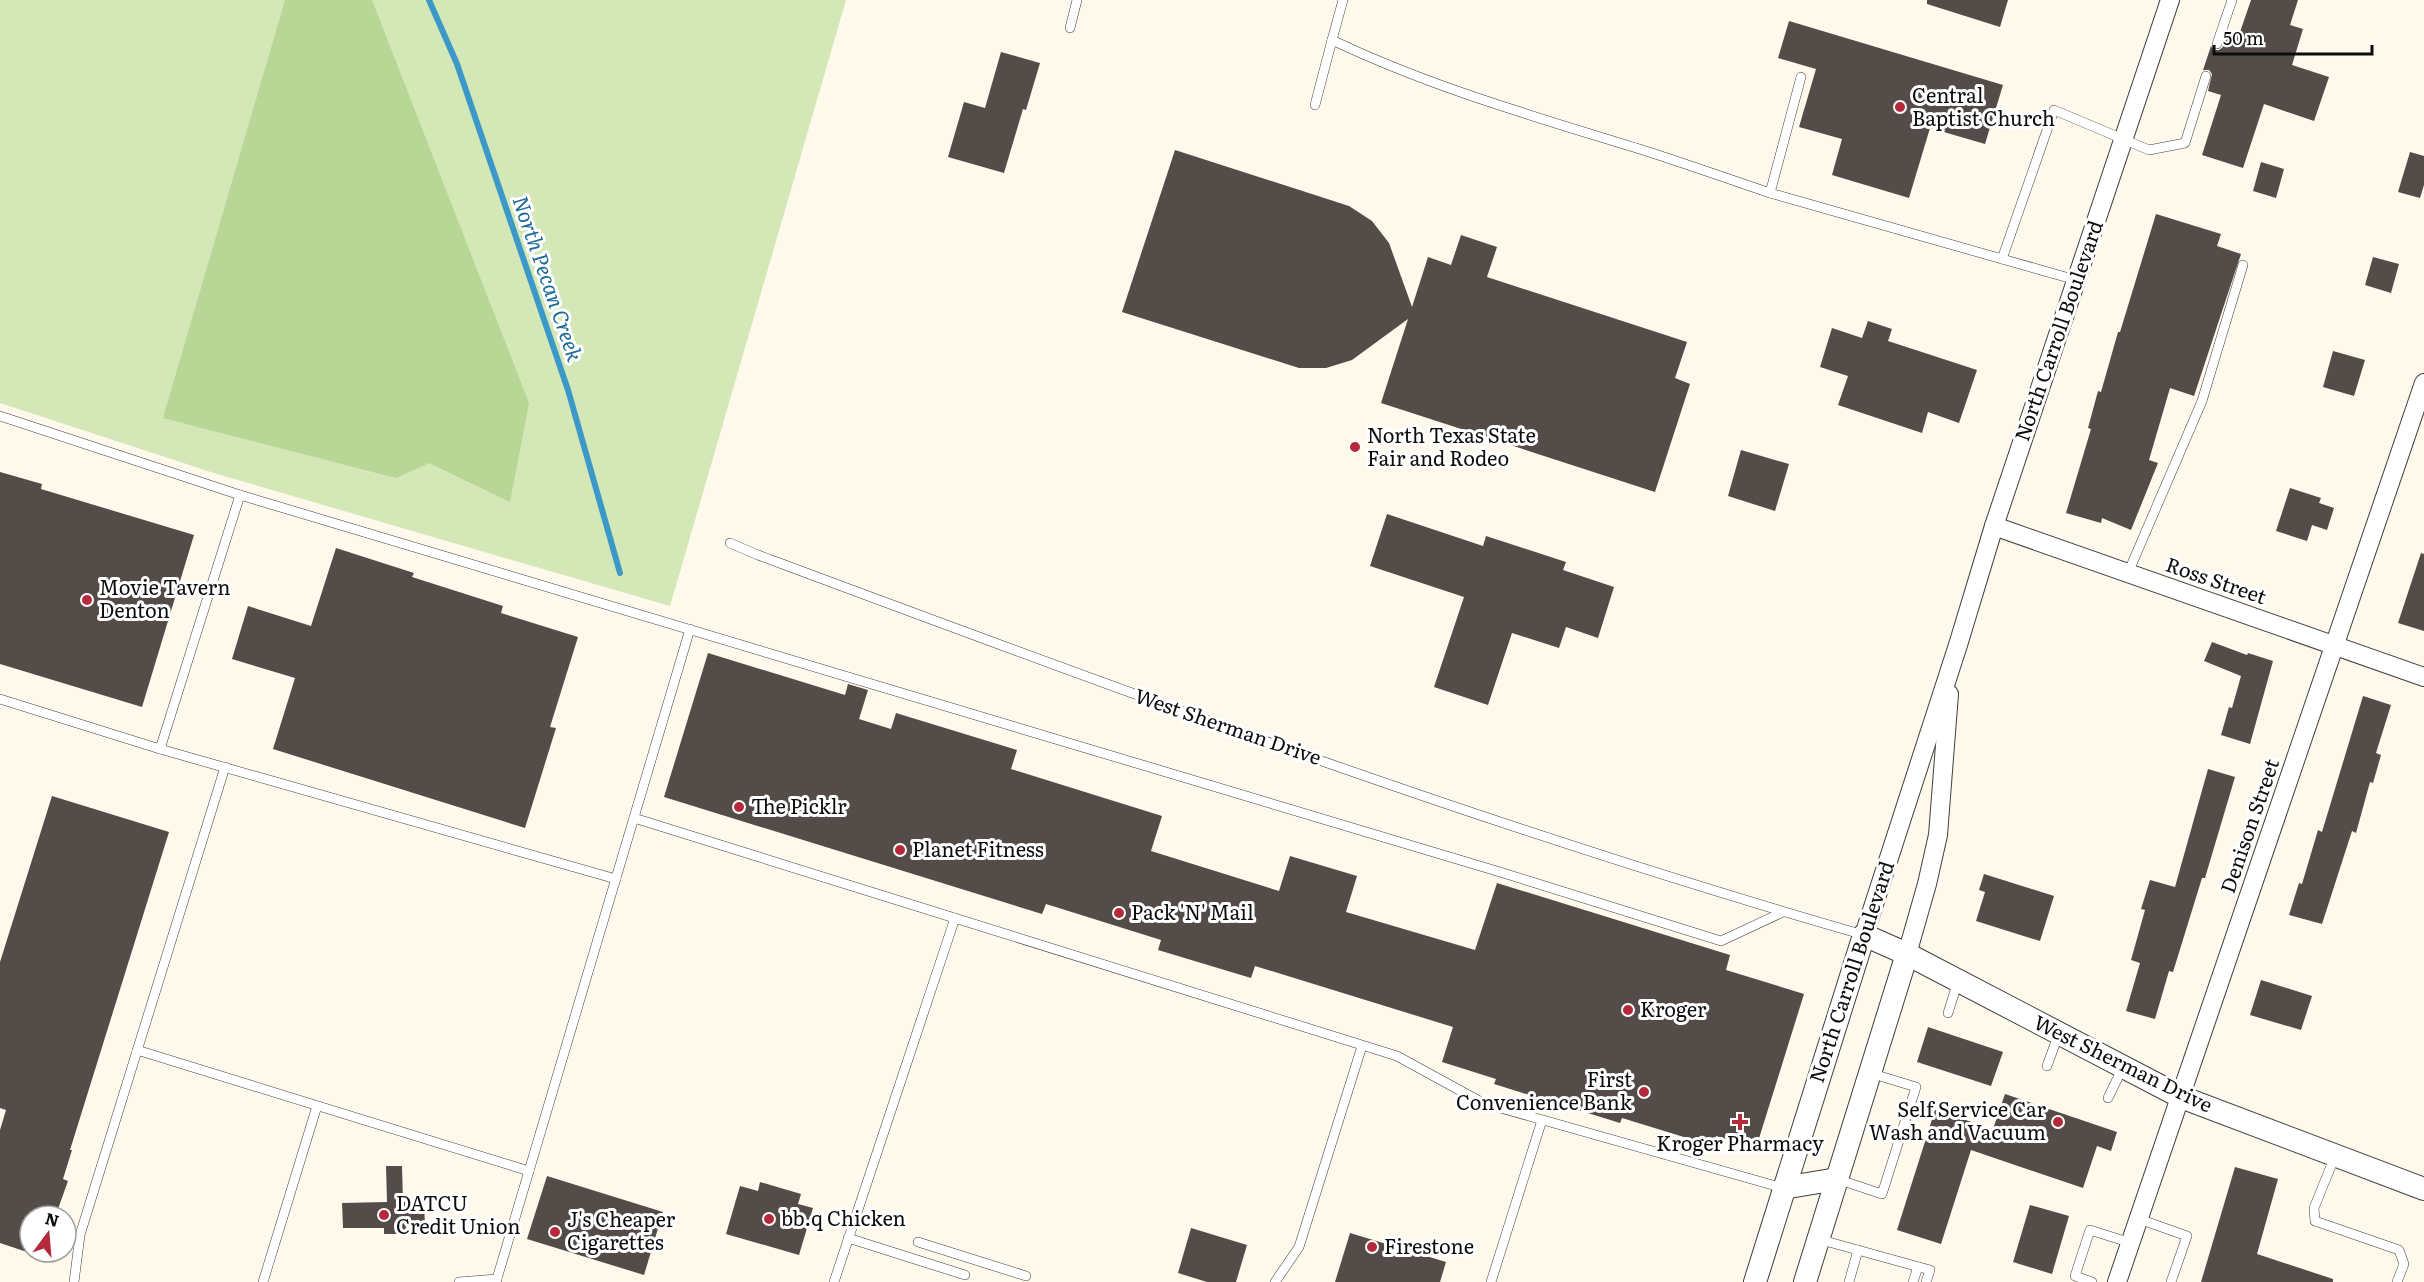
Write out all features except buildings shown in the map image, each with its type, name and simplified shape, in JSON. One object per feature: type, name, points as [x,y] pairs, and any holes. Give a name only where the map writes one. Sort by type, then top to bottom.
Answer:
[{"type":"street","name":"North Carroll Boulevard","points":[[1755,1282],[1994,526],[2170,0]]},
{"type":"street","name":"Denison Street","points":[[2117,1282],[2424,383]]},
{"type":"street","name":"Ross Street","points":[[1994,526],[2424,677]]},
{"type":"street","name":"North Carroll Boulevard","points":[[1805,1282],[1927,884],[1938,835],[1952,662]]},
{"type":"street","name":"West Sherman Drive","points":[[1864,935],[1907,954],[2181,1097],[2424,1189]]},
{"type":"street","points":[[1783,1188],[1837,1179]]},
{"type":"lane","points":[[1070,28],[1077,0]]},
{"type":"lane","points":[[1315,105],[1343,0]]},
{"type":"lane","points":[[2217,44],[2232,0]]},
{"type":"lane","points":[[1332,40],[1377,61],[1486,102],[1770,193],[2076,280]]},
{"type":"lane","points":[[2002,259],[2054,110],[2149,150],[2186,143],[2206,76]]},
{"type":"lane","points":[[1770,193],[1801,77]]},
{"type":"lane","points":[[2128,573],[2202,401],[2243,265]]},
{"type":"lane","points":[[0,416],[240,495],[1721,940],[1783,912]]},
{"type":"lane","points":[[160,749],[240,495]]},
{"type":"lane","name":"West Sherman Drive","points":[[730,543],[1096,680],[1444,802],[1731,897],[1864,935]]},
{"type":"lane","points":[[459,1282],[497,1281],[690,629]]},
{"type":"lane","points":[[0,699],[160,749],[616,879]]},
{"type":"lane","points":[[74,1282],[80,1235],[225,767]]},
{"type":"lane","points":[[634,818],[1397,1056],[1483,1103],[1783,1188]]},
{"type":"lane","points":[[834,1282],[955,918]]},
{"type":"lane","points":[[1948,1013],[1958,981]]},
{"type":"lane","points":[[2047,1066],[2059,1034]]},
{"type":"lane","points":[[1275,1282],[1299,1247],[1362,1046]]},
{"type":"lane","points":[[137,1050],[530,1171]]},
{"type":"lane","points":[[2108,1098],[2123,1067]]},
{"type":"lane","points":[[1837,1179],[1882,1194],[1916,1087],[1870,1073]]},
{"type":"lane","points":[[263,1282],[317,1106]]},
{"type":"lane","points":[[1491,1282],[1542,1120]]},
{"type":"lane","points":[[2335,1156],[2314,1208],[2315,1221],[2399,1250],[2404,1264],[2397,1282]]},
{"type":"lane","points":[[2139,1219],[2187,1236],[2171,1282]]},
{"type":"lane","points":[[2092,1282],[2072,1279],[2091,1230],[2131,1243]]},
{"type":"lane","points":[[848,1238],[965,1275]]},
{"type":"lane","points":[[1818,1239],[1930,1270],[1926,1282]]},
{"type":"lane","points":[[918,1242],[1026,1276]]},
{"type":"lane","points":[[1849,1282],[1858,1250]]},
{"type":"lane","points":[[1913,1282],[1918,1266]]},
{"type":"green space","points":[[0,0],[846,0],[670,606],[217,474],[0,403]]},
{"type":"green space","points":[[285,0],[372,0],[529,403],[510,502],[429,463],[396,478],[163,418]]},
{"type":"waterway","name":"North Pecan Creek","points":[[429,0],[457,64],[568,390],[620,573]]},
{"type":"place","name":"Central Baptist Church","points":[[1900,107]]},
{"type":"place","name":"North Texas State Fair and Rodeo","points":[[1355,447]]},
{"type":"place","name":"Movie Tavern Denton","points":[[87,600]]},
{"type":"place","name":"The Picklr","points":[[739,807]]},
{"type":"place","name":"Planet Fitness","points":[[900,850]]},
{"type":"place","name":"Pack 'N' Mail","points":[[1119,913]]},
{"type":"place","name":"Kroger","points":[[1628,1010]]},
{"type":"place","name":"First Convenience Bank","points":[[1644,1092]]},
{"type":"place","name":"Kroger Pharmacy","points":[[1740,1122]]},
{"type":"place","name":"Self Service Car Wash and Vacuum","points":[[2058,1122]]},
{"type":"place","name":"DATCU Credit Union","points":[[384,1215]]},
{"type":"place","name":"bb.q Chicken","points":[[769,1219]]},
{"type":"place","name":"J's Cheaper Cigarettes","points":[[555,1232]]},
{"type":"place","name":"Firestone","points":[[1372,1247]]}]
